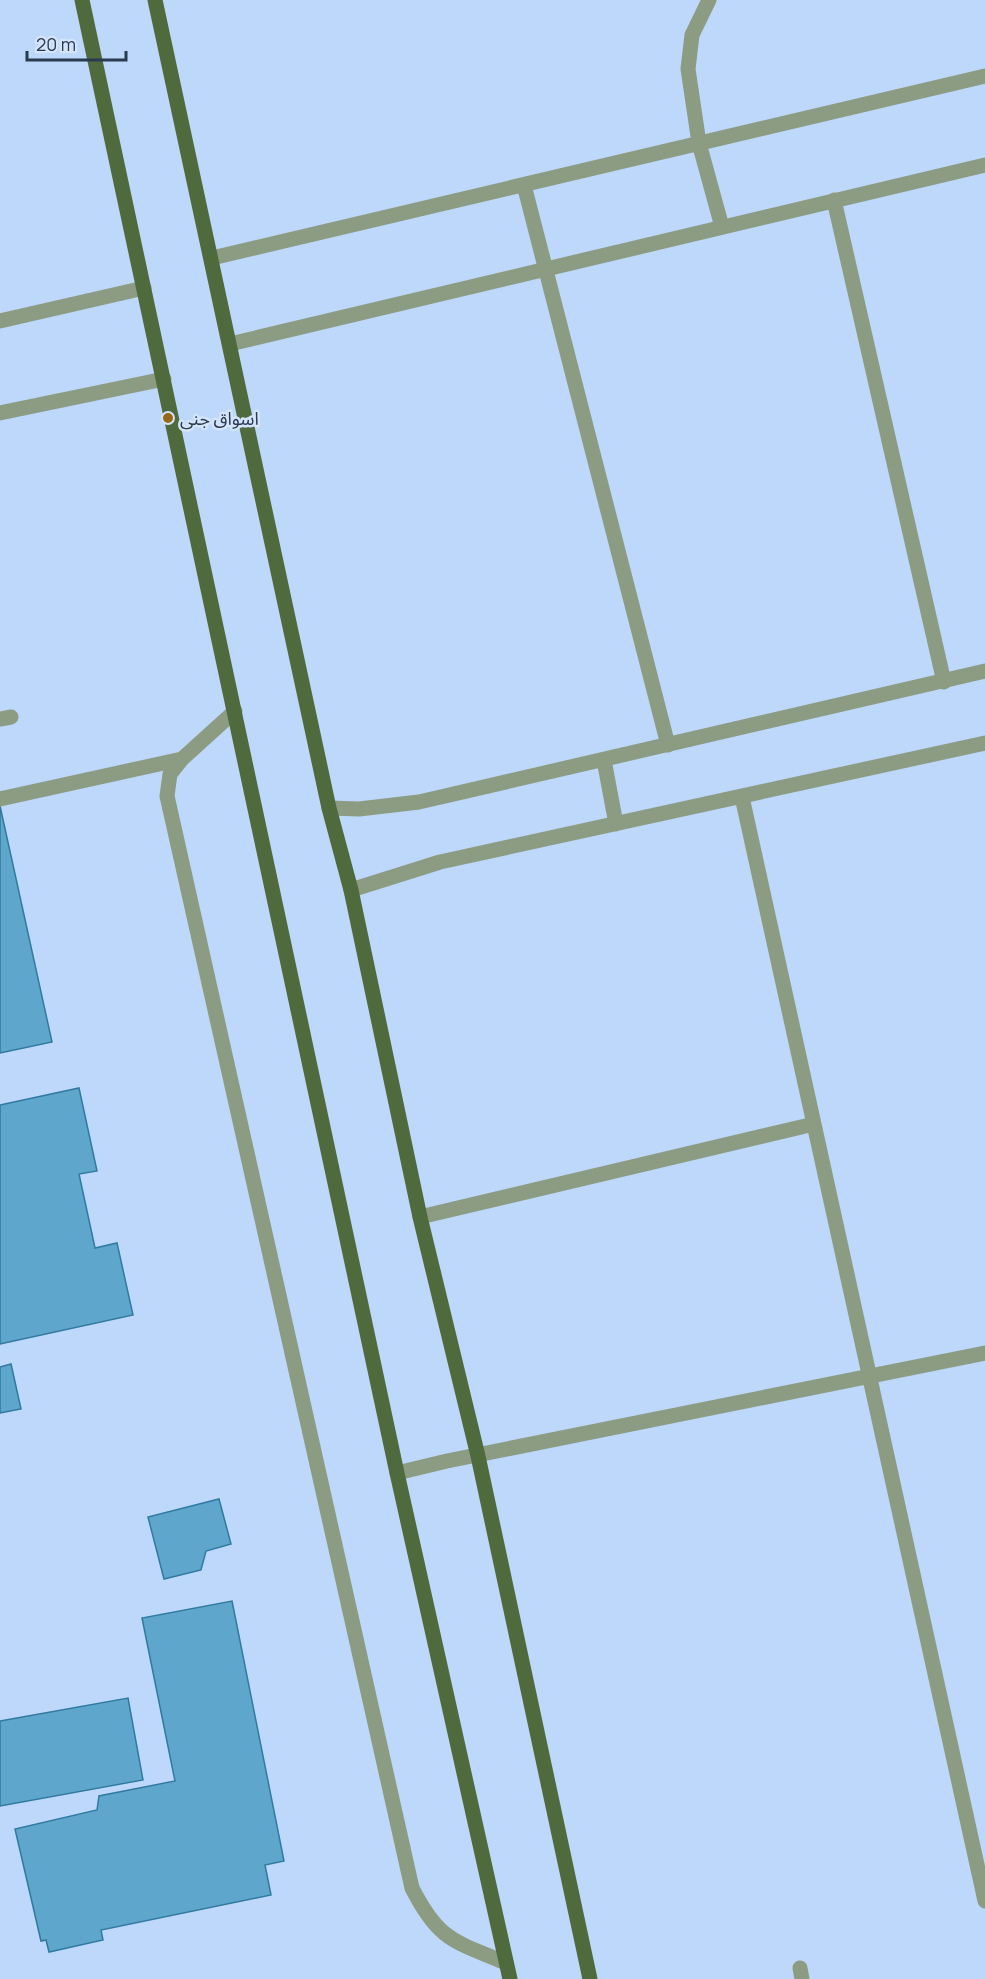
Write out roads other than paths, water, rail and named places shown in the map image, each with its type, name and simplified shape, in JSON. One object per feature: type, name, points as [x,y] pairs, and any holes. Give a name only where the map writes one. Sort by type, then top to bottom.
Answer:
[{"type":"main road","points":[[82,0],[397,1473],[510,1979]]},
{"type":"main road","points":[[155,0],[329,808],[351,890],[420,1217],[478,1456],[590,1979]]},
{"type":"street","points":[[709,0],[692,35],[688,69],[699,143],[722,227]]},
{"type":"street","points":[[212,258],[985,76]]},
{"type":"street","points":[[230,344],[985,165]]},
{"type":"street","points":[[524,185],[668,745]]},
{"type":"street","points":[[834,200],[944,682]]},
{"type":"street","points":[[0,321],[144,288]]},
{"type":"street","points":[[0,413],[164,379]]},
{"type":"street","points":[[329,808],[389,807],[604,760],[985,671]]},
{"type":"street","points":[[235,711],[182,759],[170,774],[167,796],[412,1888],[426,1916],[448,1938],[506,1963]]},
{"type":"street","points":[[351,890],[440,862],[985,743]]},
{"type":"street","points":[[0,799],[182,759]]},
{"type":"street","points":[[604,760],[616,824]]},
{"type":"street","points":[[742,796],[985,1901]]},
{"type":"street","points":[[420,1217],[814,1124]]},
{"type":"street","points":[[397,1473],[985,1353]]},
{"type":"place","name":"اسواق جنى","points":[[168,418]]}]
